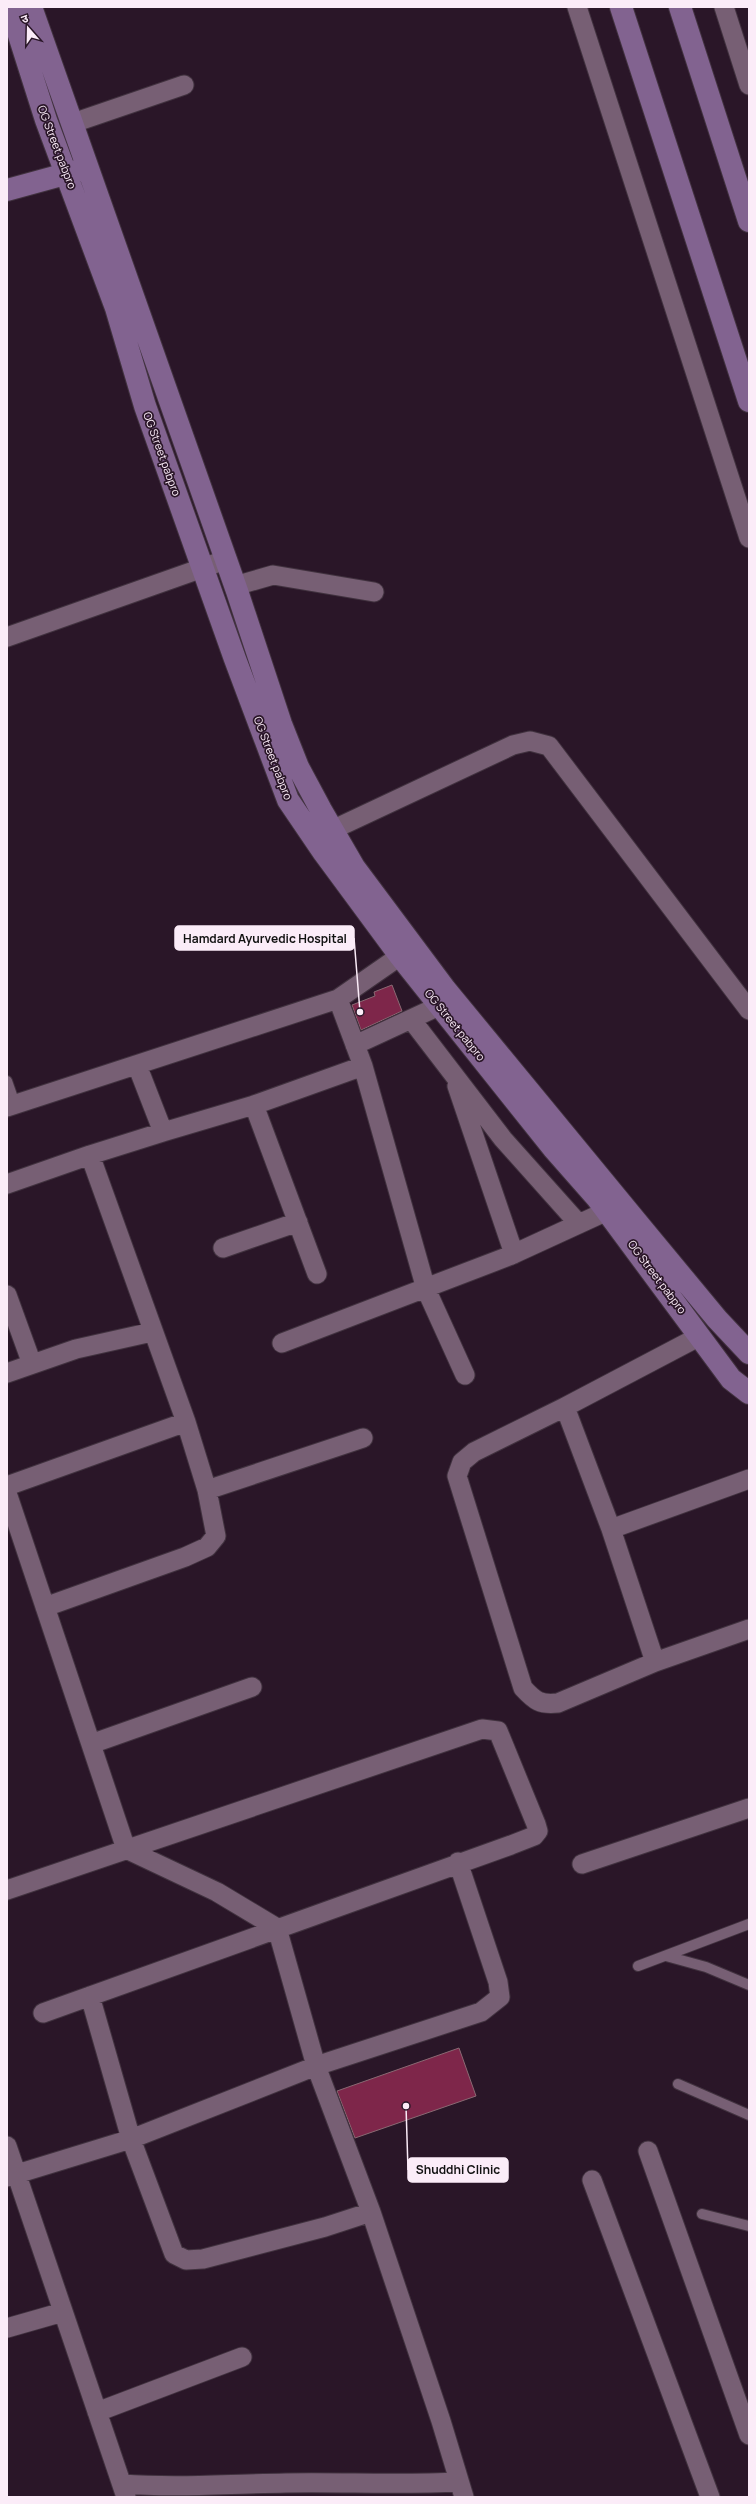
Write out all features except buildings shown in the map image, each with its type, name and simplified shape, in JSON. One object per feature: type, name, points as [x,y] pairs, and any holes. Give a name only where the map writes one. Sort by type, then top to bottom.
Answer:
[{"type":"street","name":"OG Street pabpro","points":[[10,7],[46,120],[116,308],[145,406],[288,800],[324,853],[400,956],[553,1148],[614,1206],[749,1353]]},
{"type":"street","name":"OG Street pabpro","points":[[31,7],[51,68],[89,167],[235,586],[281,724],[298,767],[354,867],[445,989],[614,1206],[700,1336],[731,1379],[749,1393]]},
{"type":"street","points":[[577,7],[741,483],[749,538]]},
{"type":"street","points":[[621,7],[749,401]]},
{"type":"street","points":[[680,7],[749,221]]},
{"type":"street","points":[[724,7],[749,85]]},
{"type":"street","points":[[73,123],[184,85]]},
{"type":"street","points":[[7,190],[67,175],[89,167]]},
{"type":"street","points":[[7,637],[226,560]]},
{"type":"street","points":[[235,586],[273,575],[374,592]]},
{"type":"street","points":[[332,830],[513,745],[530,741],[549,746],[749,1010]]},
{"type":"street","points":[[11,1105],[338,999],[400,956]]},
{"type":"street","points":[[338,999],[363,1066],[426,1289],[464,1375]]},
{"type":"street","points":[[355,1045],[439,1006]]},
{"type":"street","points":[[411,1019],[503,1139],[578,1223]]},
{"type":"street","points":[[137,1065],[163,1132]]},
{"type":"street","points":[[7,1184],[90,1155],[254,1105],[363,1066]]},
{"type":"street","points":[[452,1072],[514,1254]]},
{"type":"street","points":[[254,1105],[317,1274]]},
{"type":"street","points":[[45,1607],[138,1575],[207,1547],[216,1536],[207,1490],[186,1422],[152,1332],[90,1155]]},
{"type":"street","points":[[282,1344],[514,1254],[614,1206]]},
{"type":"street","points":[[223,1248],[298,1222]]},
{"type":"street","points":[[7,1295],[32,1364]]},
{"type":"street","points":[[7,1373],[76,1349],[152,1332]]},
{"type":"street","points":[[700,1336],[474,1452],[462,1462],[457,1476],[523,1688],[531,1697],[544,1704],[558,1702],[655,1662],[749,1629]]},
{"type":"street","points":[[564,1407],[611,1529],[655,1662]]},
{"type":"street","points":[[7,1486],[186,1422]]},
{"type":"street","points":[[207,1490],[363,1438]]},
{"type":"street","points":[[611,1529],[749,1479]]},
{"type":"street","points":[[7,1493],[126,1849],[217,1892],[277,1928],[316,2066],[371,2212],[441,2421],[461,2489],[407,2484],[341,2482],[169,2487],[124,2490],[63,2312],[12,2176],[7,2146]]},
{"type":"street","points":[[91,1744],[252,1687]]},
{"type":"street","points":[[7,1890],[482,1729],[490,1728],[498,1731],[504,1740],[538,1830],[534,1836],[511,1845],[458,1862],[43,2013]]},
{"type":"street","points":[[582,1864],[749,1808]]},
{"type":"street","points":[[12,2176],[131,2139],[316,2066],[481,2012],[500,1997],[498,1982],[458,1862]]},
{"type":"street","points":[[90,1996],[131,2139],[174,2254],[186,2260],[203,2259],[246,2249],[371,2212]]},
{"type":"street","points":[[648,2151],[749,2435]]},
{"type":"street","points":[[592,2180],[710,2497]]},
{"type":"street","points":[[7,2328],[63,2312]]},
{"type":"street","points":[[97,2412],[242,2357]]},
{"type":"lane","points":[[7,1081],[11,1105]]},
{"type":"lane","points":[[638,1966],[749,1924]]},
{"type":"lane","points":[[666,1956],[706,1967],[749,1985]]},
{"type":"lane","points":[[678,2084],[749,2115]]},
{"type":"lane","points":[[702,2214],[749,2226]]},
{"type":"place","name":"Hamdard Ayurvedic Hospital","points":[[360,1012]]},
{"type":"place","name":"Shuddhi Clinic","points":[[406,2106]]}]
